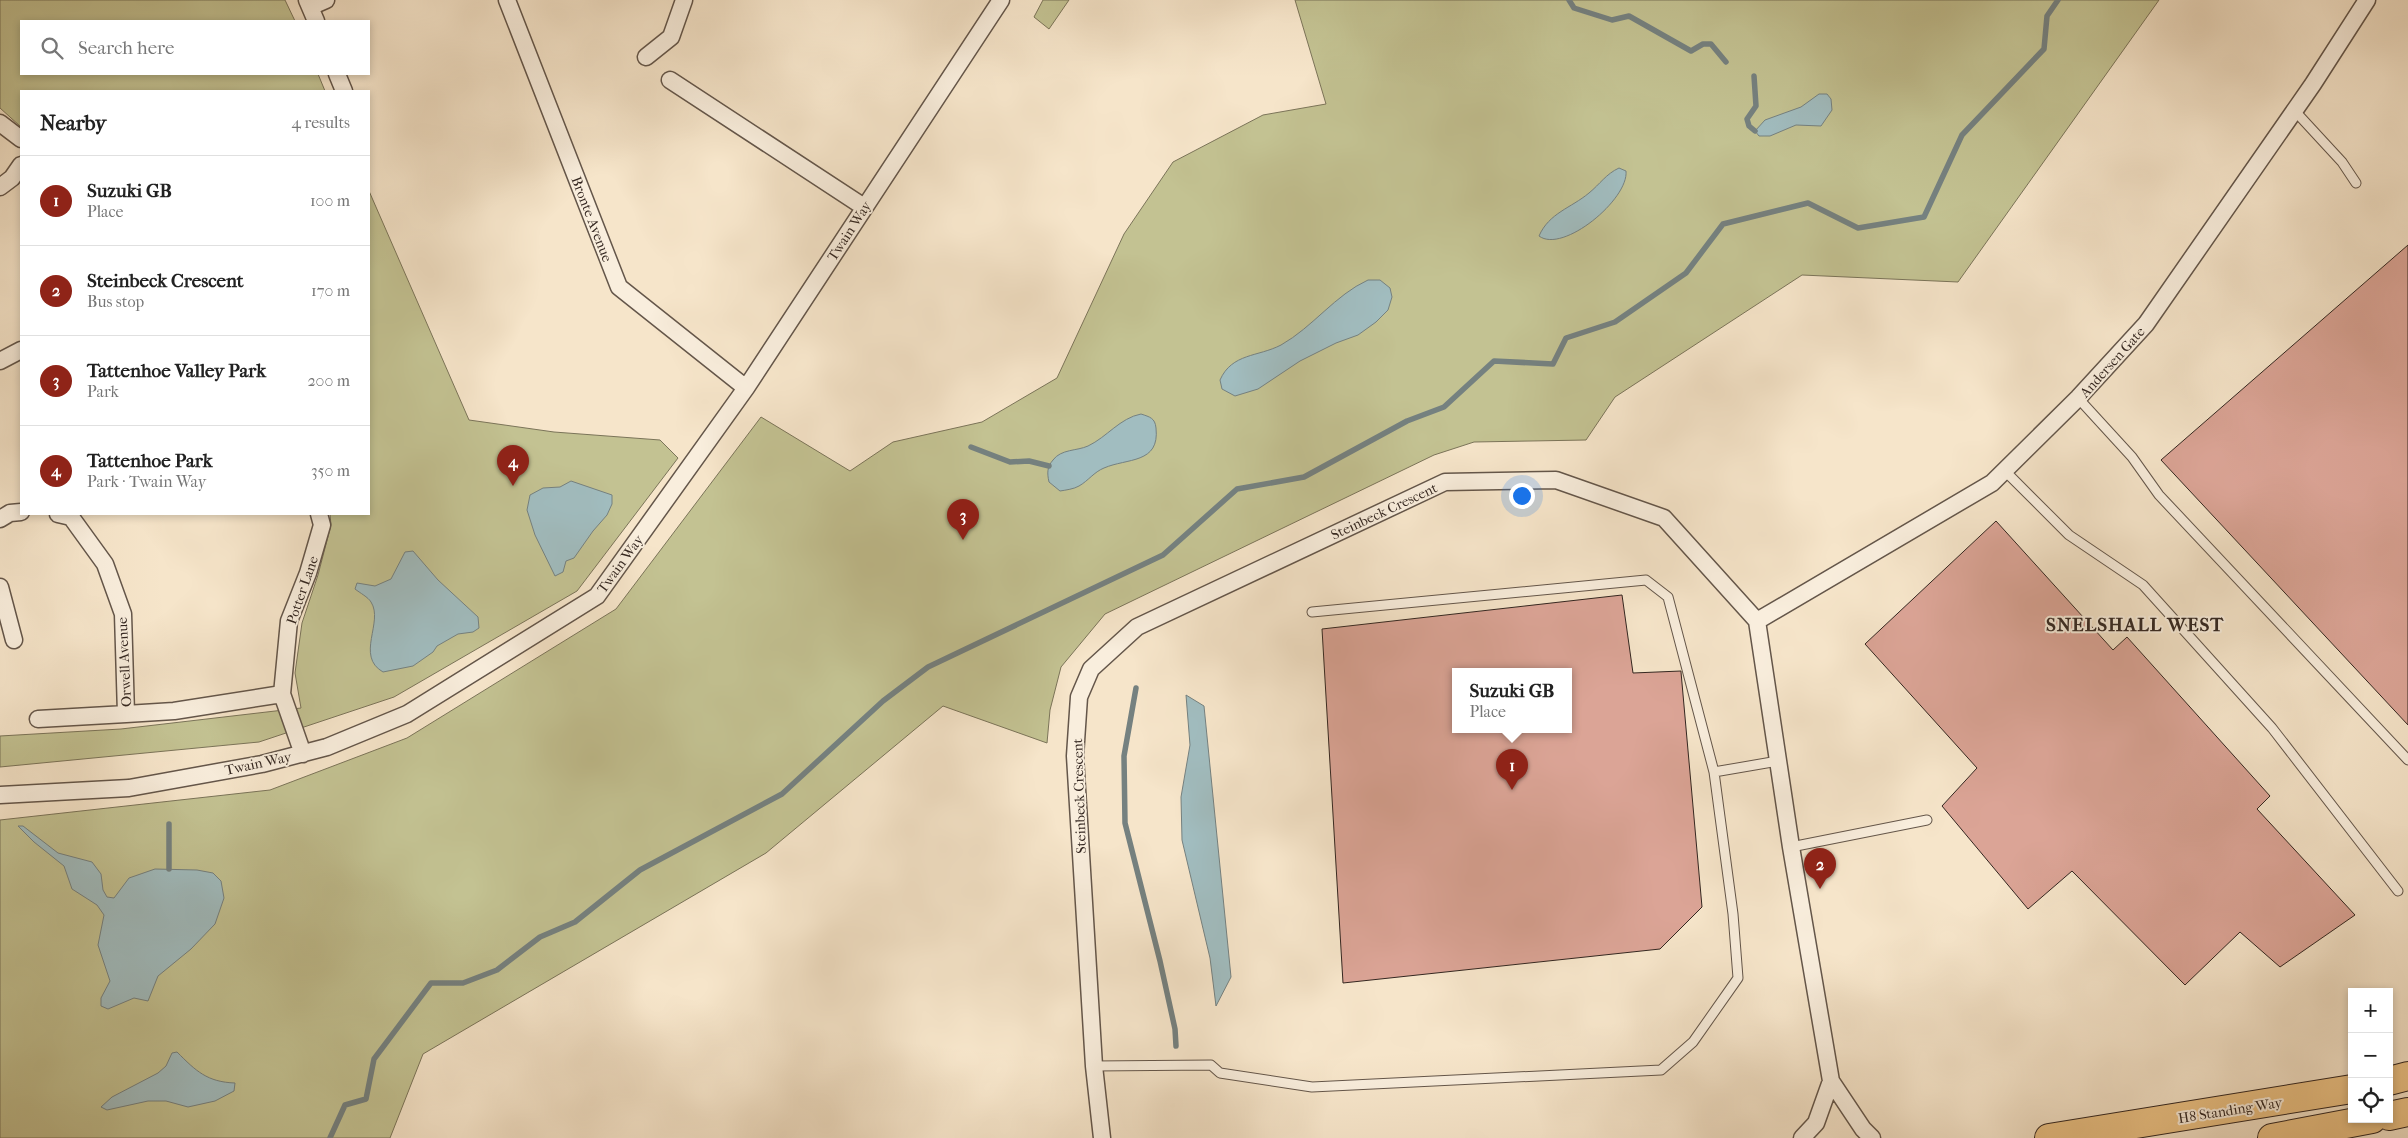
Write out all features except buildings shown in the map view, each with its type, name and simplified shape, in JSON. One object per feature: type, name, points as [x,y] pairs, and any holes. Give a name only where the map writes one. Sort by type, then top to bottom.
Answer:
[{"type":"highway","points":[[2393,1080],[2408,1076]]},
{"type":"highway","name":"H8 Standing Way","points":[[2049,1138],[2348,1090]]},
{"type":"highway","points":[[2393,1115],[2408,1112]]},
{"type":"highway","points":[[2272,1138],[2351,1123]]},
{"type":"street","points":[[311,9],[326,0]]},
{"type":"street","name":"Bronte Avenue","points":[[507,0],[619,287],[746,388]]},
{"type":"street","points":[[646,57],[671,37],[684,0]]},
{"type":"street","name":"Twain Way","points":[[0,795],[129,788],[262,764],[327,748],[406,714],[597,596],[746,388],[1001,0]]},
{"type":"street","name":"Andersen Gate","points":[[1757,621],[1992,483],[2006,472],[2146,324],[2294,110],[2367,0]]},
{"type":"street","points":[[337,75],[344,90]]},
{"type":"street","points":[[670,80],[864,208]]},
{"type":"street","points":[[0,123],[20,138]]},
{"type":"street","points":[[0,187],[12,178],[20,166]]},
{"type":"street","points":[[0,361],[20,351]]},
{"type":"street","name":"Steinbeck Crescent","points":[[1102,1138],[1094,1066],[1075,756],[1079,697],[1091,669],[1137,627],[1444,482],[1556,480],[1664,518],[1757,621]]},
{"type":"street","points":[[0,519],[10,513],[20,512]]},
{"type":"street","name":"Orwell Avenue","points":[[68,515],[105,564],[123,614],[126,714]]},
{"type":"street","name":"Potter Lane","points":[[303,754],[282,694],[289,622],[308,573],[322,526],[319,515]]},
{"type":"street","points":[[0,587],[14,640]]},
{"type":"street","points":[[1757,621],[1778,761],[1831,1081],[1863,1129],[1872,1138]]},
{"type":"street","name":"Orwell Avenue","points":[[38,719],[174,711],[282,694]]},
{"type":"street","points":[[1802,1138],[1816,1123],[1831,1081]]},
{"type":"lane","points":[[2294,110],[2342,162],[2356,183]]},
{"type":"lane","points":[[2078,398],[2132,457],[2159,495],[2408,760]]},
{"type":"lane","points":[[2006,472],[2064,531],[2143,586],[2272,728],[2398,891]]},
{"type":"lane","points":[[1094,1066],[1211,1065],[1220,1073],[1312,1086],[1661,1070],[1693,1042],[1738,978],[1733,914],[1714,772],[1668,597],[1646,580],[1312,612]]},
{"type":"lane","points":[[1714,772],[1778,761]]},
{"type":"lane","points":[[1792,847],[1927,820]]},
{"type":"shaded area","points":[[0,0],[285,0],[295,20],[20,20],[20,75],[318,75],[325,90],[20,90],[20,126],[0,108]]},
{"type":"shaded area","points":[[1043,0],[1069,0],[1049,29],[1034,17]]},
{"type":"shaded area","points":[[1295,0],[2159,0],[1958,282],[1802,275],[1615,397],[1586,440],[1474,442],[1434,455],[1105,614],[1061,667],[1050,710],[1047,743],[943,706],[766,853],[423,1054],[390,1138],[0,1138],[0,820],[270,790],[407,738],[616,609],[761,417],[850,471],[893,442],[982,422],[1057,378],[1124,234],[1173,162],[1263,115],[1326,104]]},
{"type":"shaded area","points":[[370,193],[469,420],[554,432],[660,440],[678,458],[577,591],[394,697],[259,742],[0,767],[0,736],[121,729],[301,708],[295,673],[302,623],[318,575],[331,525],[330,515],[370,515]]},
{"type":"water","points":[[1819,94],[1827,94],[1831,99],[1832,110],[1821,126],[1796,125],[1770,136],[1759,136],[1755,131],[1765,120],[1801,107]]},
{"type":"water","points":[[1619,168],[1626,171],[1624,183],[1606,209],[1593,221],[1578,231],[1563,237],[1550,240],[1539,236],[1543,228],[1554,216],[1593,190],[1614,170]]},
{"type":"water","points":[[1368,280],[1380,280],[1390,288],[1392,297],[1388,310],[1376,322],[1358,335],[1336,343],[1300,361],[1258,389],[1235,396],[1222,389],[1220,380],[1231,365],[1246,357],[1272,349],[1293,338],[1334,302]]},
{"type":"water","points":[[1141,414],[1152,418],[1156,428],[1156,440],[1153,448],[1147,454],[1140,458],[1104,468],[1072,489],[1060,491],[1049,482],[1049,468],[1056,456],[1084,448],[1127,419]]},
{"type":"water","points":[[571,481],[612,495],[612,504],[607,515],[574,558],[566,561],[563,572],[555,576],[535,535],[527,510],[530,495],[543,488],[560,487]]},
{"type":"water","points":[[413,551],[438,580],[478,617],[479,628],[473,632],[458,634],[437,646],[433,652],[413,666],[383,672],[375,665],[371,657],[370,648],[374,610],[370,600],[355,589],[357,583],[375,586],[391,579],[405,552]]},
{"type":"water","points":[[1186,695],[1204,706],[1231,977],[1216,1006],[1210,958],[1182,840],[1181,797],[1190,745]]},
{"type":"water","points":[[18,826],[23,826],[58,853],[92,862],[101,874],[103,890],[107,897],[114,898],[129,878],[155,869],[197,870],[213,873],[221,881],[224,898],[215,924],[191,949],[158,976],[148,1001],[134,998],[108,1009],[101,1006],[101,998],[110,981],[98,945],[104,915],[97,905],[72,889],[64,866],[34,842]]},
{"type":"water","points":[[177,1052],[190,1065],[209,1078],[235,1083],[234,1091],[215,1101],[188,1107],[166,1101],[148,1101],[107,1110],[101,1107],[112,1097],[158,1073],[166,1066],[172,1053]]},
{"type":"waterway","points":[[1569,0],[1574,8],[1612,20],[1629,16],[1691,51],[1703,44],[1711,44],[1726,62]]},
{"type":"waterway","points":[[330,1138],[345,1105],[366,1099],[374,1059],[431,983],[463,983],[497,970],[540,937],[575,922],[640,870],[782,794],[883,701],[928,667],[1163,555],[1237,489],[1304,477],[1407,421],[1444,407],[1494,361],[1553,364],[1566,338],[1615,322],[1686,273],[1723,224],[1808,203],[1858,228],[1924,217],[1962,135],[2044,49],[2047,16],[2058,0]]},
{"type":"waterway","points":[[1754,76],[1756,106],[1747,119],[1749,126],[1755,131]]},
{"type":"waterway","points":[[971,447],[1010,462],[1029,461],[1049,466]]},
{"type":"waterway","points":[[1136,688],[1124,756],[1125,823],[1160,961],[1175,1029],[1176,1046]]},
{"type":"waterway","points":[[169,824],[169,869]]},
{"type":"place","name":"Tattenhoe Park","points":[[513,486]]},
{"type":"place","name":"Tattenhoe Valley Park","points":[[963,540]]},
{"type":"place","name":"Suzuki GB","points":[[1512,790]]},
{"type":"place","name":"Steinbeck Crescent","points":[[1820,889]]},
{"type":"district","name":"SNELSHALL WEST","points":[[2135,624]]}]
